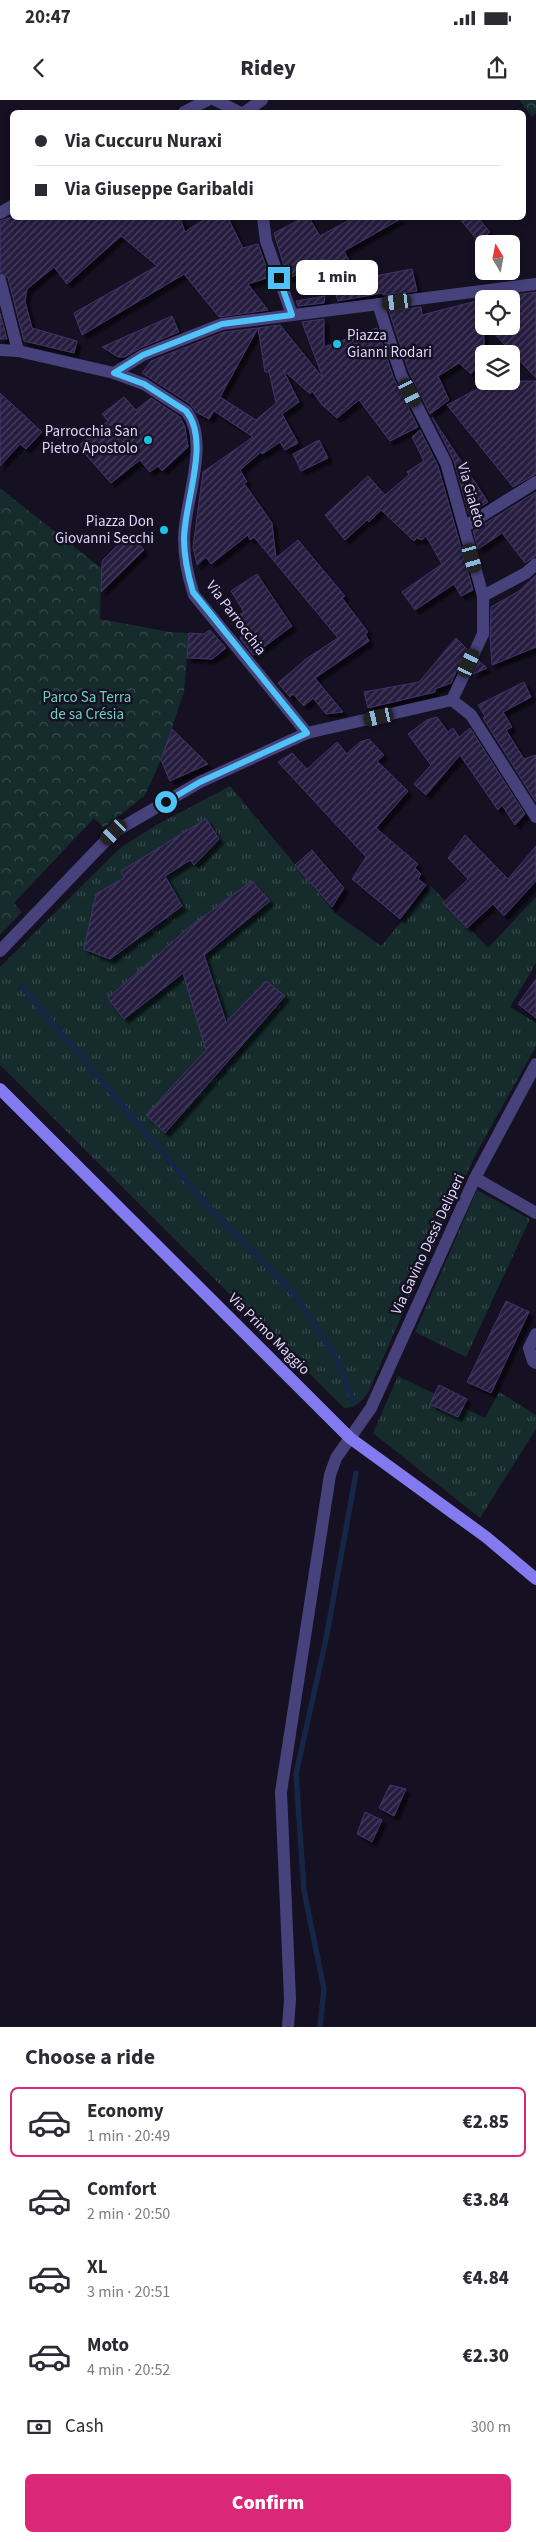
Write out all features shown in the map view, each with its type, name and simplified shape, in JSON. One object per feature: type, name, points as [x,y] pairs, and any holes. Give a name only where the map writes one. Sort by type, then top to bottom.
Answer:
[{"type":"street","points":[[188,110],[208,100]]},
{"type":"street","points":[[215,100],[235,110]]},
{"type":"street","points":[[248,110],[262,100]]},
{"type":"street","points":[[263,220],[266,241],[292,315]]},
{"type":"street","points":[[0,280],[18,351]]},
{"type":"street","points":[[0,350],[18,351],[114,373],[143,355],[222,324],[536,284]]},
{"type":"street","name":"Via Gialeto","points":[[378,304],[401,375],[446,463],[483,596],[483,634],[452,700]]},
{"type":"street","name":"Via Parrocchia","points":[[114,373],[144,384],[186,411],[191,417],[195,428],[195,465],[184,538],[186,569],[193,592],[307,733]]},
{"type":"street","points":[[464,527],[536,482]]},
{"type":"street","points":[[483,596],[526,573],[536,564]]},
{"type":"street","points":[[0,951],[114,832],[200,782],[307,733],[452,700],[471,715],[536,817]]},
{"type":"street","name":"Via Gavino Dessì Deliperi","points":[[288,2027],[290,1999],[281,1792],[330,1475],[336,1458],[371,1408],[475,1178],[536,1064]]},
{"type":"street","name":"Via Primo Maggio","points":[[0,1090],[350,1438],[486,1537],[536,1579]]},
{"type":"street","points":[[475,1178],[536,1213]]},
{"type":"street","points":[[536,1334],[530,1348],[532,1361],[536,1363]]},
{"type":"green space","points":[[519,100],[536,100],[536,113],[532,117]]},
{"type":"green space","name":"Parco Sa Terra de sa Crésia","points":[[0,488],[101,568],[100,619],[170,632],[189,633],[184,692],[161,760],[145,795],[104,828],[94,818],[14,903],[22,912],[0,935]]},
{"type":"green space","points":[[230,786],[335,913],[381,946],[431,886],[488,948],[536,897],[536,963],[510,1007],[536,1023],[536,1046],[477,1152],[420,1273],[368,1393],[358,1404],[348,1408],[344,1408],[0,1065],[0,967],[120,848],[158,824]]},
{"type":"green space","points":[[477,1190],[530,1219],[466,1357],[415,1332]]},
{"type":"green space","points":[[398,1376],[485,1418],[499,1392],[536,1415],[536,1429],[480,1518],[373,1433]]},
{"type":"building","points":[[8,218],[10,220],[181,220],[185,232],[203,220],[229,220],[243,248],[258,244],[270,277],[248,284],[268,310],[219,317],[184,274],[82,335],[74,313],[157,266],[121,236],[67,284],[54,267],[27,289],[25,301],[32,328],[77,341],[74,353],[24,341],[8,278],[0,272],[0,221]]},
{"type":"building","points":[[299,220],[310,220],[320,236],[349,220],[398,220],[344,251],[359,279],[412,269],[417,291],[383,295],[383,293],[338,301],[324,259],[288,279],[274,233]]},
{"type":"building","points":[[461,220],[480,220],[490,232],[487,235],[475,235],[475,237]]},
{"type":"building","points":[[536,292],[536,378],[520,361],[520,345],[505,345],[495,335],[520,335],[520,294]]},
{"type":"building","points":[[325,296],[324,303],[298,306],[296,301]]},
{"type":"building","points":[[475,301],[475,335],[484,335],[484,345],[475,345],[475,370],[471,374],[459,363],[438,376],[449,400],[430,414],[409,372],[389,311],[421,307],[422,315]]},
{"type":"building","points":[[0,313],[7,339],[0,339]]},
{"type":"building","points":[[172,316],[179,332],[140,348],[125,357],[118,357],[102,347]]},
{"type":"building","points":[[324,319],[324,347],[377,328],[394,379],[418,427],[390,441],[359,400],[337,418],[322,405],[312,391],[310,394],[283,370],[299,402],[282,414],[298,443],[285,450],[280,442],[262,454],[261,452],[240,470],[247,482],[244,483],[272,523],[276,558],[298,540],[345,596],[342,598],[368,632],[365,634],[369,641],[315,678],[343,712],[326,714],[313,698],[304,706],[293,694],[290,697],[278,683],[306,659],[338,638],[254,537],[250,540],[248,535],[211,564],[206,557],[197,565],[193,547],[203,472],[253,437],[214,411],[209,419],[196,412],[190,404],[142,373],[151,361],[224,332],[280,325],[323,378],[302,322]],"holes":[[[258,328],[265,372],[269,372],[276,403],[256,420],[220,397]]]},
{"type":"building","points":[[520,381],[536,381],[536,474],[513,487],[447,405],[475,390],[520,390]]},
{"type":"building","points":[[0,393],[42,432],[26,449],[20,444],[0,466]]},
{"type":"building","name":"Parrocchia San Pietro Apostolo","points":[[124,397],[136,410],[151,398],[180,417],[185,427],[188,447],[162,471],[158,466],[150,472],[140,460],[111,483],[78,446],[108,421],[102,414]]},
{"type":"building","points":[[432,417],[488,502],[469,514],[454,461]]},
{"type":"building","points":[[420,430],[438,466],[473,590],[461,596],[454,584],[415,610],[402,592],[442,564],[426,536],[422,540],[417,538],[414,541],[381,510],[369,522],[367,520],[345,540],[325,515],[368,476],[385,495],[409,475],[407,472],[424,461],[412,437]]},
{"type":"building","points":[[319,440],[328,458],[301,471],[293,454]]},
{"type":"building","points":[[536,492],[536,556],[525,563],[502,533],[478,549],[473,531]]},
{"type":"building","points":[[130,533],[144,550],[101,592],[102,561]]},
{"type":"building","points":[[257,574],[292,626],[253,655],[240,638],[247,632],[237,616],[244,612],[231,591]]},
{"type":"building","points":[[536,575],[536,647],[492,665],[490,638],[491,607],[519,591]]},
{"type":"building","points":[[210,630],[226,648],[212,659],[187,658],[189,633],[204,634]]},
{"type":"building","points":[[456,638],[467,649],[451,683],[435,689],[435,692],[368,708],[364,692],[419,682]]},
{"type":"building","points":[[479,661],[487,668],[473,674]]},
{"type":"building","points":[[524,682],[531,697],[503,712],[512,727],[506,730],[524,759],[536,755],[536,802],[483,718],[485,716],[478,705]]},
{"type":"building","points":[[437,717],[448,732],[453,728],[459,737],[470,728],[525,814],[515,825],[502,805],[498,810],[460,755],[426,795],[414,784],[431,765],[408,734],[427,720]]},
{"type":"building","points":[[172,729],[208,764],[170,781],[161,760]]},
{"type":"building","points":[[369,739],[384,755],[377,761],[408,791],[376,828],[418,864],[415,868],[421,874],[418,879],[426,885],[400,919],[352,879],[366,857],[278,762],[292,753],[307,769],[337,742],[347,754],[360,742]]},
{"type":"building","points":[[206,819],[219,839],[194,865],[190,860],[165,876],[182,906],[110,959],[84,949],[96,894],[124,878],[121,871]]},
{"type":"building","points":[[465,835],[508,879],[536,846],[536,881],[504,916],[493,904],[467,928],[443,903],[468,879],[448,858]]},
{"type":"building","points":[[312,850],[344,888],[332,907],[295,865]]},
{"type":"building","points":[[252,881],[270,901],[204,955],[226,1022],[266,981],[285,996],[165,1133],[146,1115],[206,1050],[183,973],[124,1019],[108,998],[192,925]]},
{"type":"building","points":[[536,979],[536,1018],[518,1004]]},
{"type":"building","points":[[506,1301],[529,1312],[491,1393],[467,1382]]},
{"type":"building","points":[[439,1385],[467,1399],[458,1417],[430,1404]]},
{"type":"building","points":[[390,1785],[406,1789],[394,1816],[379,1808]]},
{"type":"building","points":[[365,1812],[382,1820],[372,1842],[357,1834]]},
{"type":"waterway","points":[[22,987],[207,1205],[295,1295],[334,1355],[354,1402]]},
{"type":"waterway","points":[[320,2027],[324,1989],[304,1891],[296,1774],[326,1639],[356,1473]]},
{"type":"place","name":"Piazza Gianni Rodari","points":[[337,344]]},
{"type":"place","name":"Parrocchia San Pietro Apostolo","points":[[148,440]]},
{"type":"place","name":"Piazza Don Giovanni Secchi","points":[[164,530]]},
{"type":"route","points":[[166,802],[200,782],[307,733],[194,595],[186,569],[184,538],[196,455],[195,428],[191,417],[186,411],[144,384],[114,373],[143,355],[222,324],[292,315],[279,278]]}]
